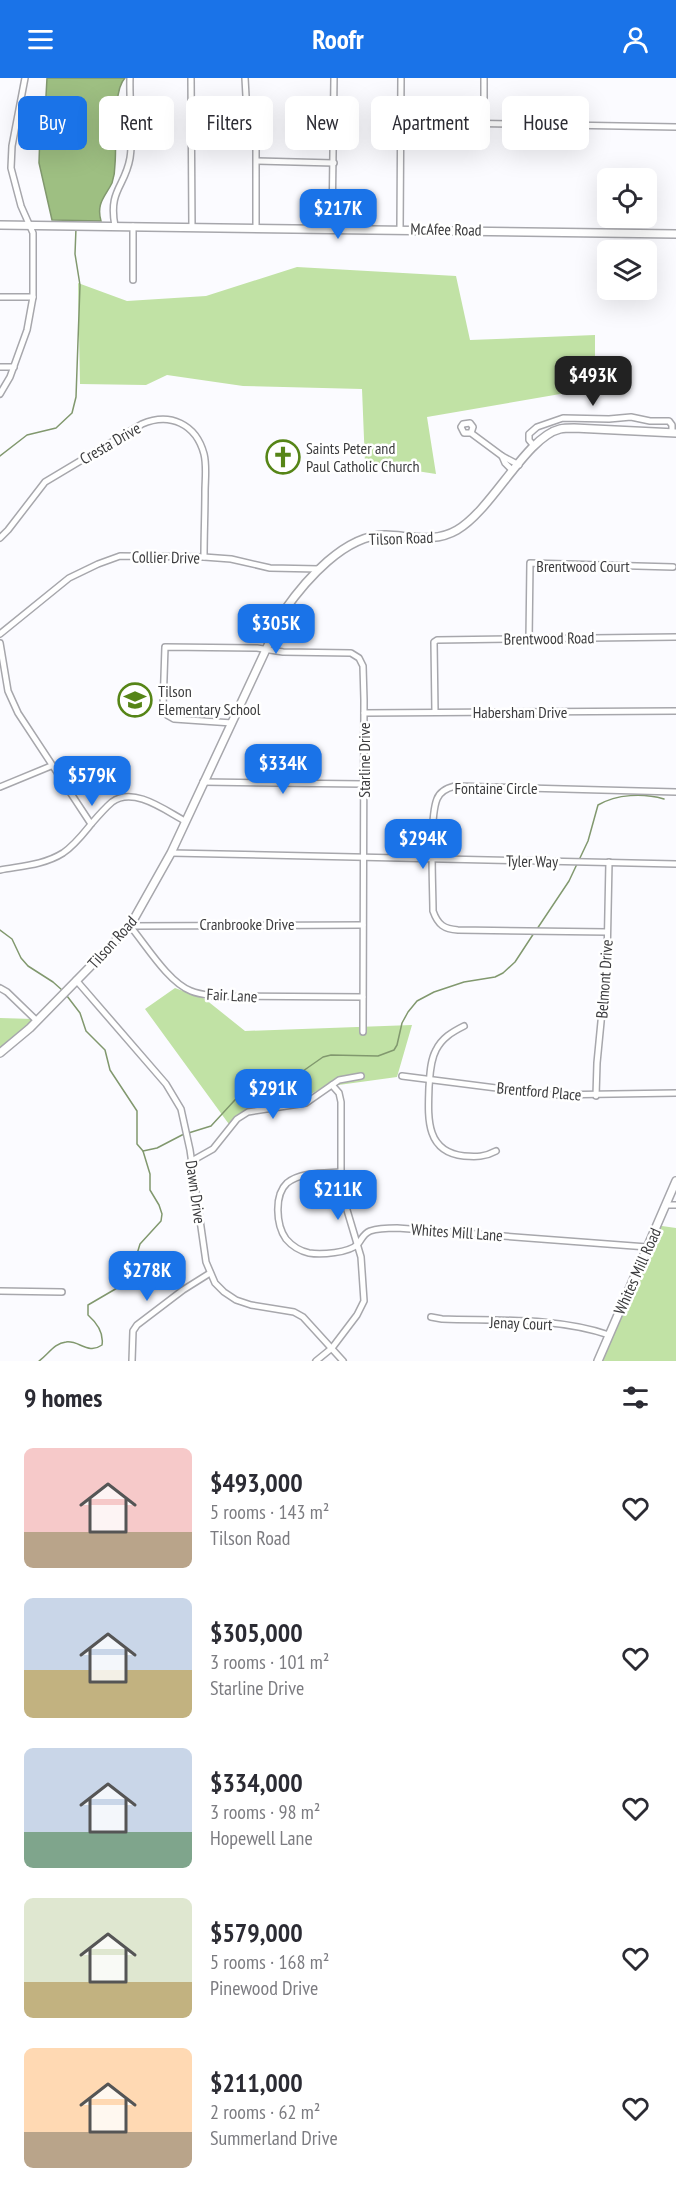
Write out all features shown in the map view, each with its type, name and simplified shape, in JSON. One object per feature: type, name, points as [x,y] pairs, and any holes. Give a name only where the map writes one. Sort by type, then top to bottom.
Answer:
[{"type":"street","points":[[0,394],[14,367],[27,330],[33,297],[33,233],[28,225],[11,168],[12,146],[25,78]]},
{"type":"street","points":[[115,226],[112,214],[113,199],[129,165],[132,144],[130,78]]},
{"type":"street","points":[[191,78],[192,228]]},
{"type":"street","points":[[245,78],[246,96],[256,145],[256,228]]},
{"type":"street","points":[[332,228],[334,78]]},
{"type":"street","points":[[401,78],[401,96]]},
{"type":"street","points":[[484,78],[484,96]]},
{"type":"street","points":[[490,124],[676,127]]},
{"type":"street","points":[[400,228],[401,150]]},
{"type":"street","points":[[257,161],[334,163]]},
{"type":"street","name":"McAfee Road","points":[[0,225],[400,228],[676,234]]},
{"type":"street","points":[[133,226],[133,280]]},
{"type":"street","points":[[0,297],[33,297]]},
{"type":"street","points":[[0,367],[14,367]]},
{"type":"street","points":[[534,446],[529,440],[529,434],[537,427],[563,418],[631,417],[650,421],[669,421],[674,433]]},
{"type":"street","name":"Cresta Drive","points":[[0,538],[45,482],[148,421],[175,420],[183,423],[196,437],[205,458],[204,557]]},
{"type":"street","name":"Tilson Road","points":[[0,1053],[37,1021],[130,926],[171,853],[284,611],[297,593],[320,569],[350,545],[372,536],[433,539],[456,531],[474,518],[534,446],[559,429],[674,433]]},
{"type":"street","points":[[471,433],[502,456],[519,465]]},
{"type":"street","points":[[502,456],[513,471]]},
{"type":"street","name":"Collier Drive","points":[[0,634],[58,585],[108,560],[128,556],[204,557],[231,559],[270,568],[320,569]]},
{"type":"street","name":"Brentwood Court","points":[[529,639],[530,563],[673,567]]},
{"type":"street","name":"Brentwood Road","points":[[435,712],[434,642],[440,639],[676,637]]},
{"type":"street","points":[[0,643],[10,695],[18,713],[91,824]]},
{"type":"street","points":[[232,723],[174,719],[167,716],[163,707],[165,647],[258,648],[264,650]]},
{"type":"street","name":"Starline Drive","points":[[264,650],[346,652],[357,655],[361,662],[364,713],[363,1032]]},
{"type":"street","name":"Habersham Drive","points":[[364,713],[676,711]]},
{"type":"street","points":[[0,787],[51,766]]},
{"type":"street","points":[[203,782],[363,784]]},
{"type":"street","name":"Fontaine Circle","points":[[607,932],[447,929],[441,926],[433,911],[435,806],[440,794],[449,787],[676,792]]},
{"type":"street","points":[[0,870],[52,859],[83,836],[112,802],[130,797],[148,802],[185,821]]},
{"type":"street","name":"Tyler Way","points":[[171,853],[676,864]]},
{"type":"street","name":"Belmont Drive","points":[[596,1095],[607,960],[609,862]]},
{"type":"street","name":"Cranbrooke Drive","points":[[130,926],[363,925]]},
{"type":"street","name":"Fair Lane","points":[[130,926],[163,967],[181,986],[191,991],[214,996],[363,997]]},
{"type":"street","name":"Dawn Drive","points":[[76,980],[166,1084],[181,1109],[206,1263],[210,1273],[224,1292],[236,1300],[251,1305],[294,1312],[303,1317],[344,1361]]},
{"type":"street","points":[[0,988],[8,992],[37,1021]]},
{"type":"street","points":[[464,1026],[450,1034],[438,1047],[430,1068],[428,1108],[432,1135],[450,1153],[471,1157],[486,1156],[496,1151]]},
{"type":"street","points":[[190,1162],[213,1149],[237,1119],[248,1113],[294,1106],[306,1102],[346,1078],[361,1076]]},
{"type":"street","name":"Brentford Place","points":[[402,1076],[551,1095],[676,1093]]},
{"type":"street","points":[[316,1361],[332,1348],[357,1315],[364,1301],[361,1257],[342,1197],[341,1102],[339,1093],[332,1085]]},
{"type":"street","name":"Whites Mill Lane","points":[[340,1172],[310,1175],[288,1182],[281,1190],[280,1221],[288,1241],[296,1248],[308,1252],[338,1252],[357,1244],[368,1232],[398,1228],[647,1247]]},
{"type":"street","name":"Whites Mill Road","points":[[598,1361],[676,1181]]},
{"type":"street","points":[[666,1205],[676,1205]]},
{"type":"street","points":[[132,1361],[134,1331],[137,1325],[183,1290],[210,1273]]},
{"type":"street","points":[[0,1291],[62,1292]]},
{"type":"street","name":"Jenay Court","points":[[431,1317],[442,1320],[554,1323],[591,1329],[609,1335]]},
{"type":"shaded area","points":[[47,78],[125,78],[118,96],[99,96],[99,150],[115,150],[112,183],[100,205],[101,221],[52,220],[39,163],[39,150],[87,150],[87,96],[46,96]]},
{"type":"shaded area","points":[[297,267],[456,276],[470,340],[595,335],[595,388],[427,417],[436,474],[365,463],[362,389],[243,386],[167,375],[146,385],[80,384],[78,283],[127,301],[206,296]]},
{"type":"shaded area","points":[[175,988],[205,999],[245,1031],[412,1025],[397,1077],[324,1087],[288,1106],[253,1110],[231,1127],[145,1009]]},
{"type":"shaded area","points":[[0,1018],[34,1019],[0,1052]]},
{"type":"shaded area","points":[[655,1225],[676,1228],[676,1361],[597,1361]]},
{"type":"waterway","points":[[0,456],[27,435],[56,428],[72,413],[76,397],[80,285],[75,254],[76,228]]},
{"type":"waterway","points":[[579,860],[588,841],[598,805],[605,801],[630,796],[664,799]]},
{"type":"waterway","points":[[537,929],[569,881],[577,864]]},
{"type":"waterway","points":[[0,930],[12,939],[21,958],[28,966],[62,990]]},
{"type":"waterway","points":[[143,1151],[157,1148],[182,1135],[211,1126],[245,1089],[266,1084],[279,1072],[303,1071],[323,1057],[331,1055],[378,1056],[394,1050],[402,1023],[417,1001],[434,992],[464,982],[495,977],[503,973],[515,962],[534,933]]},
{"type":"waterway","points":[[39,1361],[62,1343],[71,1342],[88,1348],[97,1348],[102,1345],[99,1328],[88,1315],[88,1305],[124,1284],[130,1277],[140,1244],[161,1221],[162,1214],[150,1190],[150,1174],[143,1151],[137,1144],[137,1111],[110,1070],[105,1050],[86,1031],[80,1013],[67,996]]},
{"type":"place","name":"Saints Peter and Paul Catholic Church","points":[[283,457]]},
{"type":"place","name":"Tilson Elementary School","points":[[135,700]]}]
